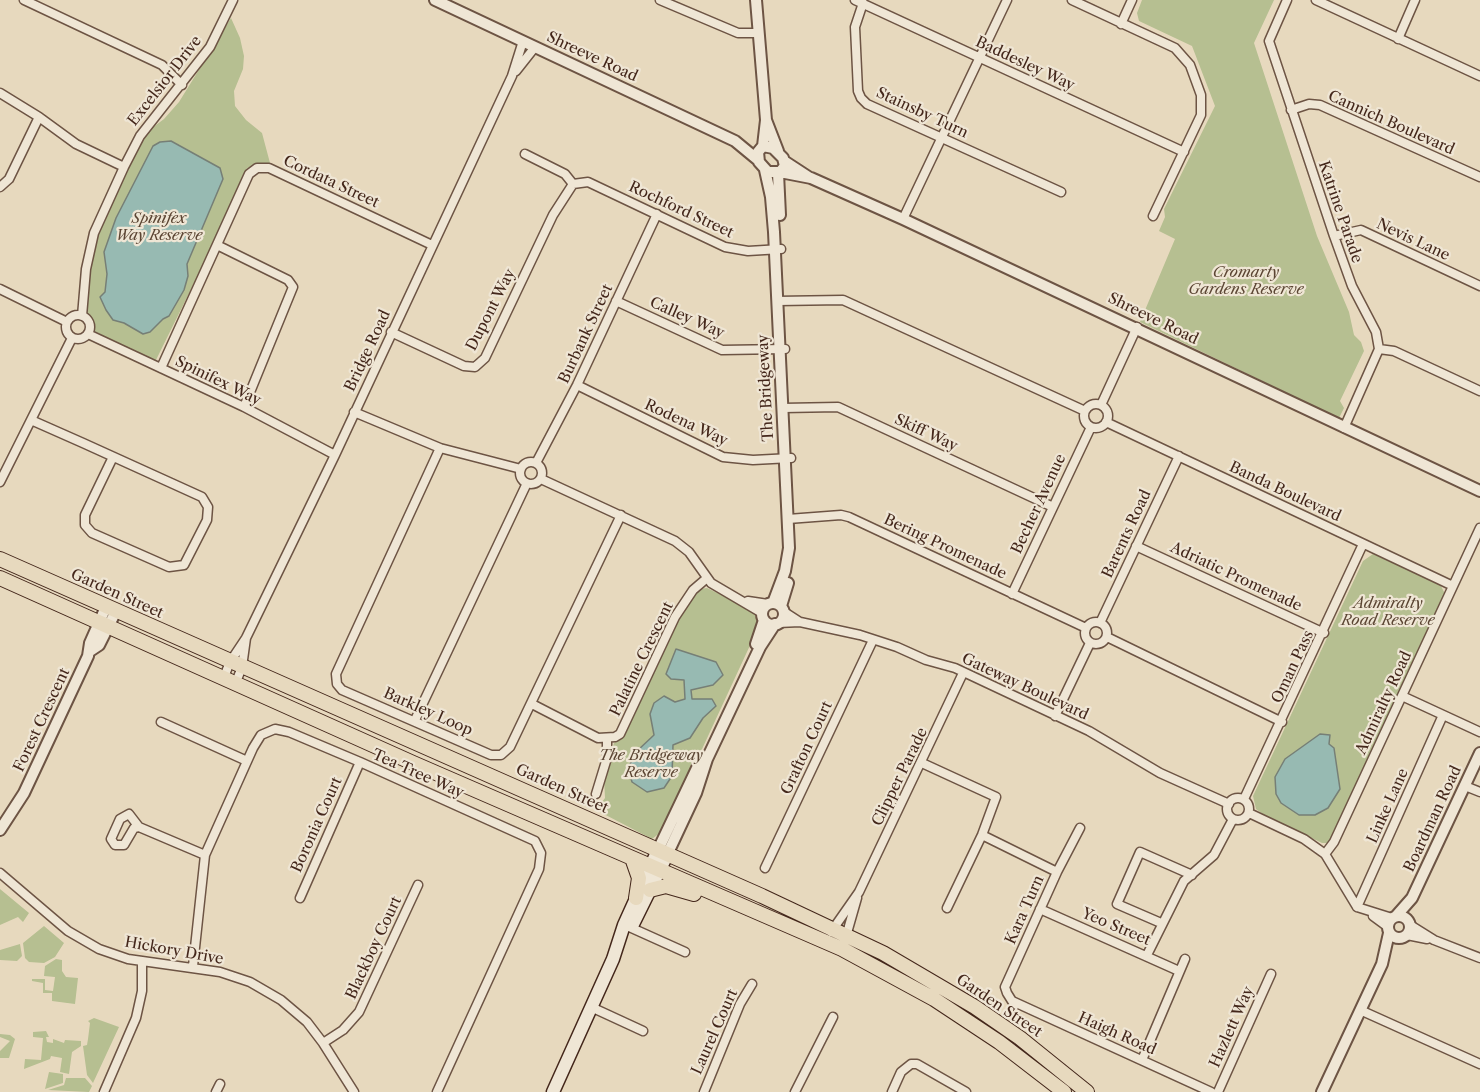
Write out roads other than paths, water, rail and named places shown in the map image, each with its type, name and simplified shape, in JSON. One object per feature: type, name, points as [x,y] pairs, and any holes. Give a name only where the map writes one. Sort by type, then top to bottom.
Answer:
[{"type":"main road","name":"Garden Street","points":[[0,559],[663,853],[829,935],[999,1042],[1064,1092]]},
{"type":"main road","name":"Garden Street","points":[[0,578],[749,911],[829,935]]},
{"type":"main road","name":"The Bridgeway","points":[[656,868],[663,853]]},
{"type":"main road","points":[[553,1092],[627,927],[636,898],[639,878],[632,858]]},
{"type":"main road","points":[[636,898],[656,868]]},
{"type":"main road","points":[[627,927],[650,890],[656,868]]},
{"type":"main road","points":[[650,890],[666,886],[680,888],[733,911],[749,911]]},
{"type":"main road","name":"Garden Street","points":[[844,943],[883,953],[975,1007],[1020,1038],[1087,1092]]},
{"type":"street","points":[[24,0],[162,65],[182,85]]},
{"type":"street","name":"Excelsior Drive","points":[[82,316],[86,269],[94,233],[124,167],[140,135],[210,47],[233,0]]},
{"type":"street","name":"Shreeve Road","points":[[435,0],[735,141],[778,151],[784,161],[811,178],[1137,327],[1344,428],[1480,490]]},
{"type":"street","points":[[660,0],[738,33],[758,33]]},
{"type":"street","points":[[756,0],[766,120],[762,165]]},
{"type":"street","points":[[903,219],[1007,0]]},
{"type":"street","points":[[1072,0],[1175,48],[1190,65],[1202,105],[1201,115],[1153,216]]},
{"type":"street","points":[[1121,24],[1132,0]]},
{"type":"street","name":"Katrine Parade","points":[[1287,0],[1269,41],[1334,236],[1352,286],[1376,332],[1379,349]]},
{"type":"street","points":[[1316,0],[1480,76]]},
{"type":"street","points":[[1398,39],[1415,0]]},
{"type":"street","name":"Baddesley Way","points":[[859,2],[1184,152]]},
{"type":"street","name":"Stainsby Turn","points":[[859,2],[855,27],[858,91],[867,104],[1061,192]]},
{"type":"street","name":"Bridge Road","points":[[230,680],[246,638],[335,455],[512,76],[523,41]]},
{"type":"street","name":"Bridge Road","points":[[512,76],[535,47]]},
{"type":"street","points":[[0,93],[39,117],[76,144],[124,167]]},
{"type":"street","name":"Cannich Boulevard","points":[[1291,110],[1309,104],[1320,105],[1480,177]]},
{"type":"street","points":[[0,187],[9,179],[39,117]]},
{"type":"street","points":[[766,120],[778,151]]},
{"type":"street","name":"Shreeve Road","points":[[735,141],[762,165],[779,173],[811,178]]},
{"type":"street","points":[[525,154],[565,174],[573,184]]},
{"type":"street","points":[[779,173],[784,161]]},
{"type":"street","name":"The Bridgeway","points":[[762,165],[771,197],[778,249]]},
{"type":"street","name":"Cordata Street","points":[[161,368],[249,174],[257,168],[269,168],[432,245]]},
{"type":"street","name":"The Bridgeway","points":[[663,853],[696,793],[707,759],[760,647],[773,613],[789,555],[791,519],[778,249],[779,173]]},
{"type":"street","name":"Rochford Street","points":[[573,184],[588,182],[725,247],[748,251],[778,249]]},
{"type":"street","name":"Dupont Way","points":[[391,332],[464,366],[475,367],[485,358],[553,214],[573,184]]},
{"type":"street","name":"Burbank Street","points":[[536,463],[577,385],[657,214]]},
{"type":"street","name":"Nevis Lane","points":[[1334,236],[1361,230],[1480,286]]},
{"type":"street","points":[[217,245],[288,280],[293,288],[244,407]]},
{"type":"street","points":[[0,289],[67,322]]},
{"type":"street","points":[[780,301],[843,300],[1085,411]]},
{"type":"street","name":"Calley Way","points":[[616,301],[722,350],[782,349]]},
{"type":"street","points":[[72,316],[82,316],[90,325],[88,334],[82,339],[72,338],[66,332],[67,322],[72,316]]},
{"type":"street","points":[[1101,405],[1137,327]]},
{"type":"street","name":"Spinifex Way","points":[[88,334],[244,407],[335,455]]},
{"type":"street","points":[[0,482],[72,338]]},
{"type":"street","points":[[1344,428],[1371,373],[1379,349],[1394,351],[1480,391]]},
{"type":"street","name":"Rodena Way","points":[[577,385],[723,457],[753,460],[788,459]]},
{"type":"street","points":[[1092,405],[1101,405],[1107,413],[1106,422],[1099,427],[1090,427],[1085,422],[1085,411],[1092,405]]},
{"type":"street","name":"Skiff Way","points":[[786,408],[838,407],[1053,507]]},
{"type":"street","points":[[354,412],[440,448],[521,469]]},
{"type":"street","points":[[31,420],[202,497],[208,507],[207,520],[184,565],[169,567],[92,532],[85,525],[86,515],[113,457]]},
{"type":"street","name":"Banda Boulevard","points":[[1106,422],[1453,586]]},
{"type":"street","name":"Becher Avenue","points":[[1012,594],[1090,427]]},
{"type":"street","name":"Barkley Loop","points":[[440,448],[336,674],[337,684],[342,690],[491,755],[501,755],[510,747],[621,515]]},
{"type":"street","name":"Barents Road","points":[[1100,622],[1179,456]]},
{"type":"street","points":[[527,463],[536,463],[542,469],[541,479],[535,484],[527,483],[522,478],[521,469],[527,463]]},
{"type":"street","name":"Gateway Boulevard","points":[[541,479],[675,541],[689,552],[707,578],[721,590],[741,600],[800,622],[897,647],[926,660],[955,668],[963,674],[1089,731],[1160,773],[1229,804]]},
{"type":"street","points":[[415,720],[527,483]]},
{"type":"street","name":"Bering Promenade","points":[[791,519],[842,515],[849,517],[1086,628]]},
{"type":"street","name":"Admiralty Road","points":[[1325,854],[1334,842],[1480,528]]},
{"type":"street","name":"Oman Pass","points":[[1244,800],[1324,633],[1363,544]]},
{"type":"street","name":"Adriatic Promenade","points":[[1136,546],[1324,633]]},
{"type":"street","name":"Palatine Crescent","points":[[607,739],[620,734],[675,617],[693,590],[707,578]]},
{"type":"street","name":"Forest Crescent","points":[[0,830],[24,793],[90,651],[99,645],[104,624],[111,609]]},
{"type":"street","name":"Gateway Boulevard","points":[[773,613],[800,622]]},
{"type":"street","points":[[1094,622],[1100,622],[1106,628],[1107,637],[1100,644],[1090,643],[1085,636],[1086,628],[1094,622]]},
{"type":"street","points":[[1107,637],[1282,722]]},
{"type":"street","name":"Bridge Road","points":[[230,680],[246,638]]},
{"type":"street","name":"Grafton Court","points":[[765,868],[873,640]]},
{"type":"street","points":[[1055,716],[1090,643]]},
{"type":"street","name":"Clipper Parade","points":[[829,935],[859,892],[963,674]]},
{"type":"street","points":[[1402,696],[1480,732]]},
{"type":"street","points":[[532,704],[598,738],[607,739],[607,758],[596,794]]},
{"type":"street","name":"Linke Lane","points":[[1357,908],[1443,715]]},
{"type":"street","points":[[161,722],[247,761]]},
{"type":"street","name":"Tea Tree Way","points":[[193,966],[205,855],[261,735],[275,729],[289,732],[360,762],[535,841],[541,853],[539,869],[511,935],[437,1092]]},
{"type":"street","name":"Boardman Road","points":[[1382,964],[1391,923],[1412,898],[1480,753]]},
{"type":"street","name":"Boronia Court","points":[[300,898],[360,762]]},
{"type":"street","points":[[922,763],[996,797],[982,836],[946,908]]},
{"type":"street","points":[[1466,786],[1480,792]]},
{"type":"street","points":[[1238,798],[1244,800],[1248,804],[1249,813],[1245,818],[1233,819],[1228,814],[1229,804],[1238,798]]},
{"type":"street","points":[[1249,813],[1304,839],[1325,854],[1357,908],[1391,923],[1396,938],[1407,930]]},
{"type":"street","points":[[1147,955],[1184,881],[1214,855],[1233,819]]},
{"type":"street","points":[[139,827],[205,855]]},
{"type":"street","points":[[1057,872],[1080,828]]},
{"type":"street","name":"Kara Turn","points":[[982,836],[1057,872],[1005,987],[1012,1001]]},
{"type":"street","points":[[1161,923],[1117,904],[1140,852],[1192,874]]},
{"type":"street","name":"Hickory Drive","points":[[0,873],[68,931],[99,949],[142,962],[193,966],[250,982],[270,994],[307,1022],[323,1042],[354,1092]]},
{"type":"street","name":"Blackboy Court","points":[[323,1042],[343,1030],[359,1012],[418,885]]},
{"type":"street","name":"Clipper Parade","points":[[844,943],[859,892]]},
{"type":"street","name":"Boardman Road","points":[[1322,1092],[1382,964],[1407,930],[1412,898]]},
{"type":"street","name":"Yeo Street","points":[[1040,909],[1179,971]]},
{"type":"street","points":[[1391,923],[1405,917],[1407,930]]},
{"type":"street","points":[[627,927],[685,952]]},
{"type":"street","points":[[1407,930],[1480,958]]},
{"type":"street","points":[[1142,1060],[1185,959]]},
{"type":"street","points":[[104,1092],[136,1018],[142,990],[142,962]]},
{"type":"street","name":"Hazlett Way","points":[[1218,1092],[1271,974]]},
{"type":"street","name":"Laurel Court","points":[[704,1092],[740,1004],[752,984]]},
{"type":"street","name":"Haigh Road","points":[[1012,1001],[1211,1092]]},
{"type":"street","points":[[591,1008],[643,1031]]},
{"type":"street","points":[[1360,1010],[1480,1064]]},
{"type":"street","points":[[795,1092],[833,1017]]},
{"type":"street","points":[[892,1092],[901,1072],[917,1064],[966,1092]]},
{"type":"water","points":[[171,141],[220,168],[223,179],[187,264],[188,276],[184,290],[169,316],[150,332],[143,334],[124,323],[113,320],[106,310],[100,297],[105,292],[107,274],[104,252],[116,218],[153,146],[160,142]]},
{"type":"water","points":[[676,649],[716,662],[723,675],[713,685],[691,690],[692,699],[712,699],[716,706],[703,718],[690,738],[673,745],[672,776],[664,788],[647,792],[632,782],[628,768],[637,751],[654,735],[650,714],[654,703],[664,696],[675,702],[685,699],[684,680],[671,679],[666,674]]},
{"type":"water","points":[[1320,734],[1330,735],[1329,744],[1334,748],[1340,789],[1328,808],[1315,815],[1299,815],[1281,803],[1276,794],[1275,777],[1285,759]]},
{"type":"park label","name":"Spinifex Way Reserve","points":[[159,228]]},
{"type":"park label","name":"Cromarty Gardens Reserve","points":[[1246,282]]},
{"type":"park label","name":"Admiralty Road Reserve","points":[[1388,612]]},
{"type":"park label","name":"The Bridgeway Reserve","points":[[651,764]]}]
